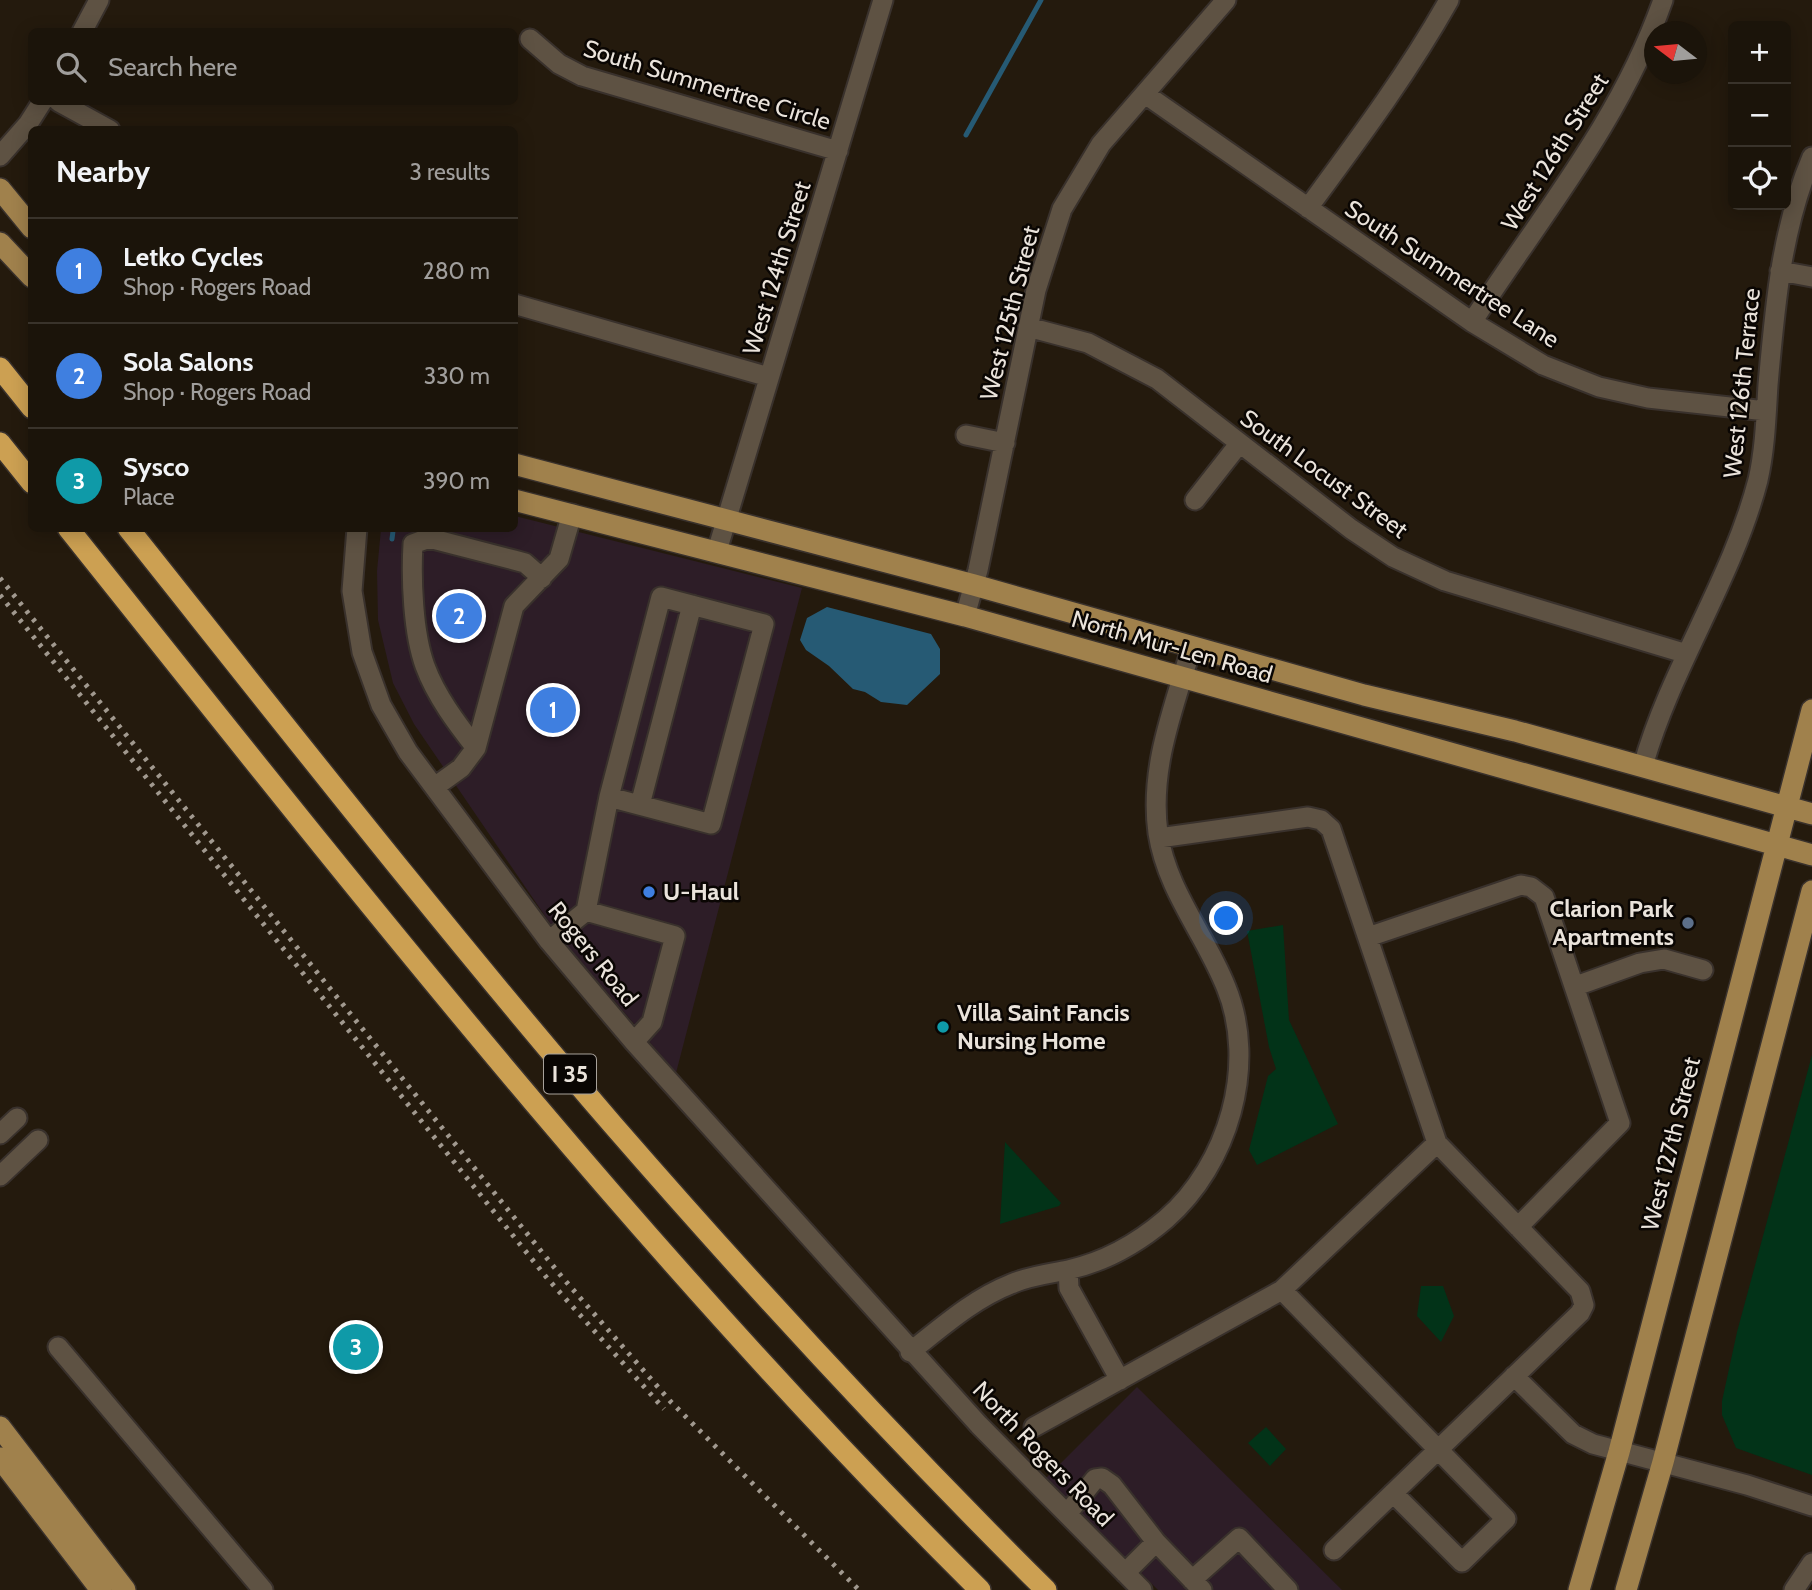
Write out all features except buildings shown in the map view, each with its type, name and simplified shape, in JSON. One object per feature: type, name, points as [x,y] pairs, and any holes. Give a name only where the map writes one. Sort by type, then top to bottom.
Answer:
[{"type":"highway","points":[[0,368],[28,403]]},
{"type":"highway","points":[[0,443],[28,478]]},
{"type":"highway","name":"I 35","points":[[71,532],[349,881],[576,1154],[768,1369],[979,1590]]},
{"type":"highway","name":"I 35","points":[[131,532],[391,857],[614,1126],[869,1408],[1046,1590]]},
{"type":"main road","points":[[0,189],[28,223]]},
{"type":"main road","points":[[0,243],[28,273]]},
{"type":"main road","name":"North Mur-Len Road","points":[[518,465],[974,585],[1364,695],[1643,766],[1812,814]]},
{"type":"main road","name":"North Mur-Len Road","points":[[518,501],[965,616],[1812,855]]},
{"type":"main road","name":"West 127th Street","points":[[1579,1590],[1619,1452],[1812,710]]},
{"type":"main road","points":[[1626,1590],[1663,1462],[1812,891]]},
{"type":"main road","points":[[0,1427],[125,1590]]},
{"type":"main road","points":[[0,1458],[101,1590]]},
{"type":"street","points":[[84,28],[99,0]]},
{"type":"street","name":"West 124th Street","points":[[717,551],[883,0]]},
{"type":"street","name":"West 125th Street","points":[[965,616],[1046,250],[1062,209],[1101,144],[1226,0]]},
{"type":"street","points":[[1308,208],[1383,104],[1449,0]]},
{"type":"street","name":"West 126th Street","points":[[1472,321],[1605,126],[1638,64],[1663,0]]},
{"type":"street","name":"South Summertree Circle","points":[[530,39],[559,64],[582,76],[838,151]]},
{"type":"street","name":"South Summertree Lane","points":[[1145,94],[1472,321],[1543,365],[1599,387],[1648,398],[1766,411]]},
{"type":"street","points":[[0,156],[28,124],[40,105]]},
{"type":"street","points":[[64,105],[103,126]]},
{"type":"street","name":"West 126th Terrace","points":[[1643,766],[1665,701],[1748,516],[1761,466],[1780,271],[1788,222],[1812,157]]},
{"type":"street","points":[[1780,271],[1812,277]]},
{"type":"street","points":[[518,305],[769,377]]},
{"type":"street","name":"South Locust Street","points":[[1028,327],[1088,343],[1157,379],[1350,528],[1414,566],[1445,581],[1687,654]]},
{"type":"street","points":[[966,435],[1005,443]]},
{"type":"street","points":[[1195,500],[1239,444]]},
{"type":"street","points":[[436,786],[461,768],[476,748],[514,606],[559,559],[572,513]]},
{"type":"street","name":"Rogers Road","points":[[357,532],[352,591],[362,652],[393,730],[549,941],[634,1042],[910,1352]]},
{"type":"street","points":[[476,748],[455,723],[425,666],[411,582],[413,544],[429,538],[525,563],[542,578]]},
{"type":"street","points":[[549,941],[586,911],[609,797],[661,597],[764,624],[711,824],[609,797]]},
{"type":"street","points":[[640,805],[692,605]]},
{"type":"street","points":[[910,1352],[980,1298],[1028,1278],[1068,1270],[1134,1243],[1168,1217],[1195,1187],[1212,1160],[1233,1106],[1239,1049],[1227,989],[1207,945],[1178,897],[1159,838],[1155,801],[1157,778],[1192,646]]},
{"type":"street","points":[[1159,838],[1308,817],[1321,820],[1331,828],[1437,1143],[1580,1291],[1584,1305],[1580,1313],[1334,1550]]},
{"type":"street","points":[[1368,937],[1521,885],[1531,887],[1544,897],[1620,1123],[1518,1227]]},
{"type":"street","points":[[586,911],[675,936],[652,1022],[634,1042]]},
{"type":"street","points":[[1576,986],[1640,964],[1664,960],[1703,970]]},
{"type":"street","points":[[0,1134],[17,1118]]},
{"type":"street","points":[[0,1176],[38,1140]]},
{"type":"street","points":[[1034,1427],[1282,1290],[1437,1143]]},
{"type":"street","points":[[1068,1270],[1069,1288],[1119,1380]]},
{"type":"street","points":[[1282,1290],[1506,1519],[1462,1562],[1393,1493]]},
{"type":"street","points":[[58,1347],[262,1590]]},
{"type":"street","name":"North Rogers Road","points":[[910,1352],[1142,1590]]},
{"type":"street","points":[[1514,1376],[1573,1434],[1619,1452],[1663,1462],[1812,1506]]},
{"type":"street","points":[[1066,1514],[1095,1479],[1102,1478],[1112,1485],[1156,1542],[1197,1585],[1239,1538],[1288,1590]]},
{"type":"street","points":[[1125,1573],[1156,1542]]},
{"type":"street","points":[[1794,1590],[1812,1563]]},
{"type":"shaded area","points":[[518,517],[802,588],[676,1073],[558,935],[414,724],[393,683],[378,620],[377,571],[381,532],[518,532]]},
{"type":"shaded area","points":[[1137,1387],[1342,1590],[1158,1590],[1046,1478]]},
{"type":"green space","points":[[1283,925],[1289,1020],[1338,1124],[1257,1165],[1249,1150],[1268,1076],[1276,1069],[1269,1047],[1247,931]]},
{"type":"green space","points":[[1812,1055],[1812,1475],[1736,1448],[1722,1415],[1722,1401],[1737,1332]]},
{"type":"green space","points":[[1005,1142],[1061,1203],[1059,1206],[1000,1224]]},
{"type":"green space","points":[[1421,1286],[1443,1286],[1454,1316],[1441,1342],[1417,1316]]},
{"type":"green space","points":[[1266,1427],[1286,1449],[1270,1466],[1248,1443]]},
{"type":"water","points":[[827,607],[931,634],[940,649],[940,674],[907,705],[881,702],[865,692],[853,689],[829,666],[806,650],[800,640],[807,618]]},
{"type":"waterway","points":[[966,135],[1041,0]]},
{"type":"waterway","points":[[392,539],[393,532]]},
{"type":"railway","points":[[0,578],[562,1277],[671,1402],[859,1590]]},
{"type":"railway","points":[[0,595],[547,1278],[664,1409]]},
{"type":"place","name":"Sola Salons","points":[[459,616]]},
{"type":"place","name":"Letko Cycles","points":[[553,710]]},
{"type":"place","name":"U-Haul","points":[[649,892]]},
{"type":"place","name":"Clarion Park Apartments","points":[[1688,923]]},
{"type":"place","name":"Villa Saint Fancis Nursing Home","points":[[943,1027]]},
{"type":"place","name":"Sysco","points":[[356,1347]]}]
